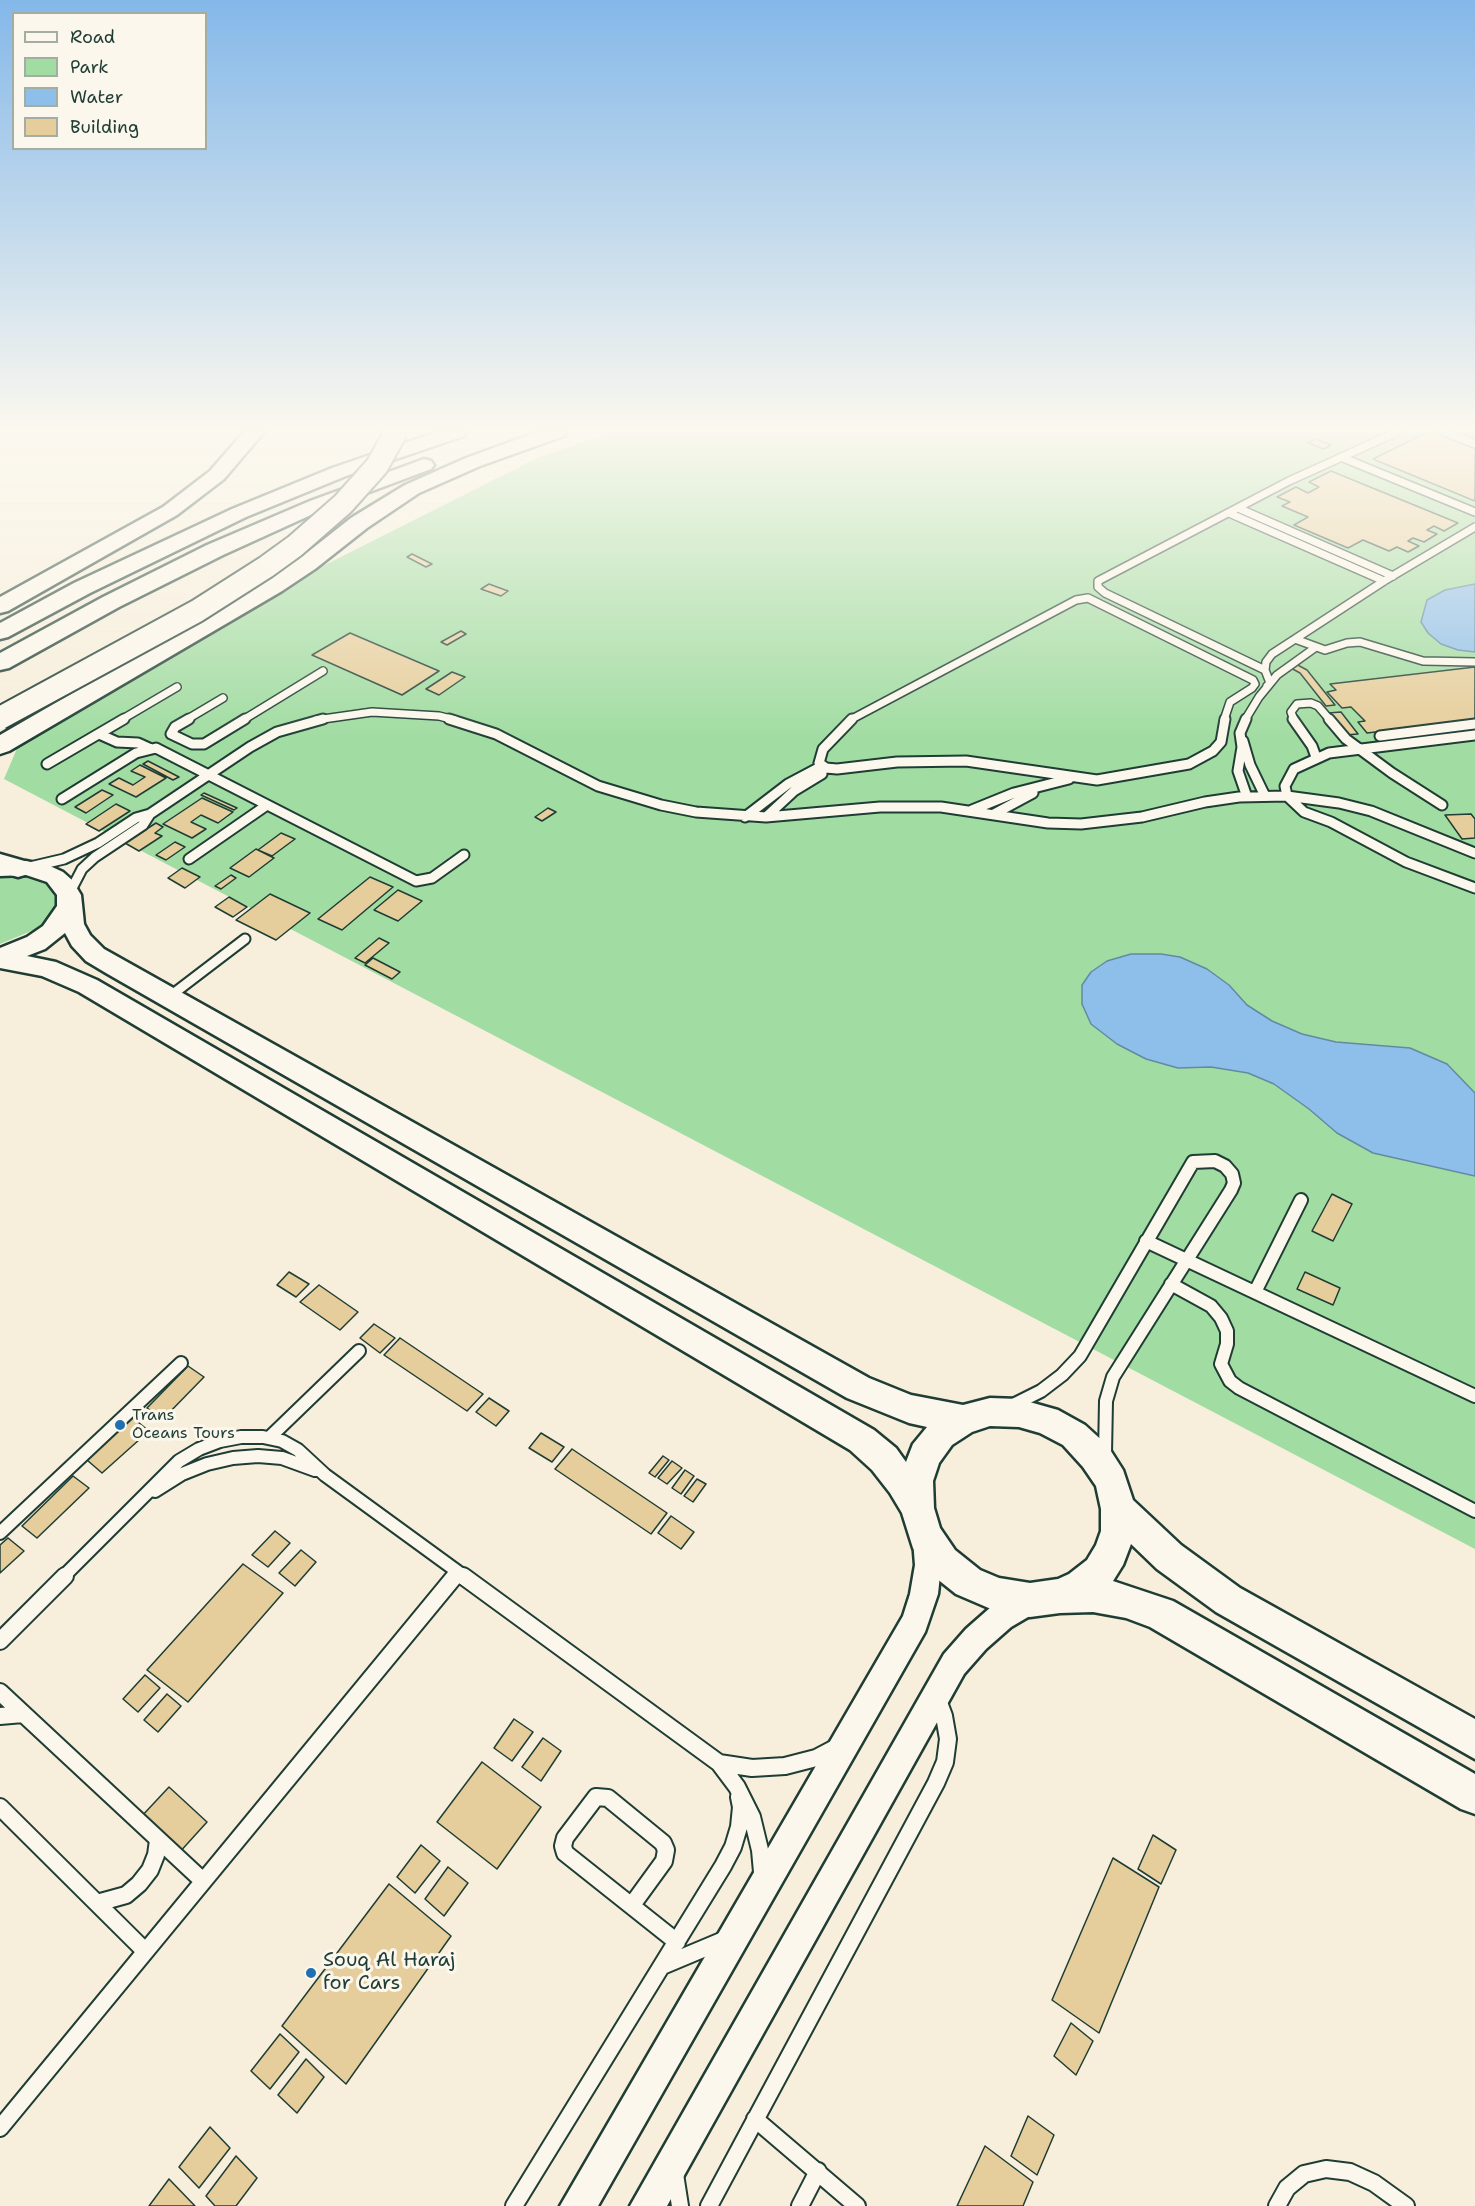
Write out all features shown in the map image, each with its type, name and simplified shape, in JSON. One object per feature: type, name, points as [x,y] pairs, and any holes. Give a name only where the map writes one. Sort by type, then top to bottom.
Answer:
[{"type":"highway","points":[[0,586],[94,535]]},
{"type":"highway","points":[[0,606],[126,535]]},
{"type":"highway","points":[[0,632],[91,584],[193,535]]},
{"type":"highway","points":[[0,663],[164,575],[248,535]]},
{"type":"highway","points":[[0,718],[197,610],[273,562],[306,535]]},
{"type":"highway","points":[[0,746],[274,586],[344,535]]},
{"type":"street","points":[[11,867],[42,871],[55,877],[64,885],[69,900],[72,924],[81,940],[95,955],[858,1388],[909,1409],[976,1416],[1019,1413],[1047,1420],[1065,1430],[1095,1456],[1115,1495],[1169,1557],[1228,1600],[1475,1740]]},
{"type":"street","points":[[0,959],[36,943],[52,932],[63,919],[69,900]]},
{"type":"street","points":[[0,959],[47,968],[88,986],[862,1440],[884,1459],[903,1482],[943,1562],[968,1582],[998,1596],[1045,1598],[1093,1596],[1126,1601],[1160,1613],[1475,1795]]},
{"type":"street","points":[[578,2206],[915,1622],[924,1594],[928,1565],[916,1481],[925,1455],[941,1435],[976,1416]]},
{"type":"street","points":[[648,2206],[954,1664],[976,1639],[1001,1617],[1045,1598],[1081,1586],[1099,1572],[1111,1553],[1118,1532],[1115,1495]]},
{"type":"lane","points":[[1187,535],[1098,581],[1098,587],[1265,670]]},
{"type":"lane","points":[[1279,535],[1384,581]]},
{"type":"lane","points":[[1299,535],[1393,576]]},
{"type":"lane","points":[[1247,797],[1238,771],[1242,747],[1240,734],[1251,708],[1270,683],[1265,670],[1266,662],[1272,654],[1384,581],[1462,535]]},
{"type":"lane","points":[[744,817],[788,784],[826,768],[943,760],[1016,767],[1085,779],[1131,776],[1189,764],[1214,751],[1221,742],[1225,716],[1230,702],[1252,688],[1254,682],[1247,676],[1096,600],[1079,598],[851,719],[823,749],[819,759],[826,768]]},
{"type":"lane","points":[[1295,639],[1329,650],[1347,643],[1360,642],[1423,661],[1475,662]]},
{"type":"lane","points":[[1267,686],[1289,665],[1316,647]]},
{"type":"lane","points":[[224,698],[172,729],[171,734],[195,745],[204,744],[323,671]]},
{"type":"lane","points":[[47,765],[177,687]]},
{"type":"lane","points":[[1316,757],[1312,746],[1292,717],[1291,712],[1297,704],[1318,706],[1336,729],[1358,748],[1442,805]]},
{"type":"lane","points":[[11,867],[64,859],[82,851],[136,818],[150,814],[208,774],[277,732],[307,722],[340,715],[406,713],[439,716],[487,730],[570,774],[628,796],[696,812],[766,817],[880,807],[941,807],[1048,823],[1081,824],[1112,822],[1205,802],[1247,797],[1287,796],[1371,811],[1475,853]]},
{"type":"lane","points":[[1380,736],[1475,724]]},
{"type":"lane","points":[[1455,727],[1463,736]]},
{"type":"lane","points":[[99,734],[117,742],[138,743],[165,751],[416,881],[432,878],[464,855]]},
{"type":"lane","points":[[1240,734],[1256,780],[1265,796]]},
{"type":"lane","points":[[1475,735],[1358,748],[1316,757],[1294,769],[1285,786],[1287,796],[1304,812],[1331,822],[1406,862],[1475,888]]},
{"type":"lane","points":[[165,751],[183,740]]},
{"type":"lane","points":[[62,800],[136,753],[149,748]]},
{"type":"lane","points":[[766,817],[794,791],[826,768]]},
{"type":"lane","points":[[972,810],[1014,793],[1072,778]]},
{"type":"lane","points":[[994,814],[1034,793],[1085,779]]},
{"type":"lane","points":[[1306,798],[1331,822]]},
{"type":"lane","points":[[189,860],[267,805]]},
{"type":"lane","points":[[69,900],[74,882],[82,869],[95,857],[143,825],[150,814]]},
{"type":"lane","points":[[169,998],[245,939]]},
{"type":"lane","points":[[976,1416],[1017,1404],[1041,1391],[1062,1375],[1080,1356],[1188,1168],[1193,1162],[1203,1160],[1215,1161],[1225,1166],[1232,1174],[1234,1183],[1113,1377],[1106,1401],[1104,1427],[1105,1454],[1115,1495]]},
{"type":"lane","points":[[1255,1292],[1301,1200]]},
{"type":"lane","points":[[1146,1241],[1475,1396]]},
{"type":"lane","points":[[1172,1284],[1211,1306],[1221,1318],[1227,1331],[1227,1344],[1221,1364],[1224,1373],[1239,1388],[1475,1511]]},
{"type":"lane","points":[[270,1438],[359,1351]]},
{"type":"lane","points":[[0,1533],[181,1363]]},
{"type":"lane","points":[[0,1641],[179,1461],[199,1449],[220,1441],[241,1437],[270,1438],[298,1450],[325,1475],[719,1763],[737,1787],[752,1817],[760,1850],[763,1885]]},
{"type":"lane","points":[[136,1506],[158,1488],[182,1474],[207,1464],[233,1458],[258,1456],[282,1458],[304,1464],[325,1475]]},
{"type":"lane","points":[[0,2128],[458,1572]]},
{"type":"lane","points":[[0,1692],[203,1881]]},
{"type":"lane","points":[[709,2206],[931,1793],[945,1762],[948,1739],[944,1716],[936,1694]]},
{"type":"lane","points":[[0,1716],[23,1713]]},
{"type":"lane","points":[[719,1763],[752,1768],[785,1766],[816,1758],[845,1743]]},
{"type":"lane","points":[[514,2206],[733,1847],[739,1827],[741,1807],[737,1787]]},
{"type":"lane","points":[[632,1905],[664,1861],[666,1850],[663,1843],[608,1798],[596,1797],[565,1838],[563,1846],[565,1853],[677,1942]]},
{"type":"lane","points":[[0,1807],[146,1951]]},
{"type":"lane","points":[[97,1903],[119,1898],[139,1884],[150,1870],[156,1855],[158,1840]]},
{"type":"lane","points":[[662,1966],[735,1936]]},
{"type":"lane","points":[[755,2119],[857,2206]]},
{"type":"lane","points":[[673,2162],[680,2206]]},
{"type":"lane","points":[[1276,2206],[1287,2188],[1304,2174],[1326,2169],[1350,2172],[1374,2183],[1406,2206]]},
{"type":"lane","points":[[800,2206],[818,2171]]},
{"type":"green space","points":[[384,535],[1475,535],[1475,1549],[4,779],[18,746],[313,571]]},
{"type":"green space","points":[[31,871],[59,889],[57,908],[36,929],[0,944],[0,872]]},
{"type":"water","points":[[1475,584],[1475,652],[1458,650],[1441,644],[1428,633],[1421,622],[1427,600],[1445,590]]},
{"type":"water","points":[[1131,954],[1161,954],[1180,957],[1207,969],[1229,985],[1247,1005],[1272,1021],[1302,1034],[1336,1042],[1410,1048],[1447,1064],[1475,1093],[1475,1176],[1373,1153],[1337,1133],[1274,1084],[1248,1073],[1211,1067],[1178,1068],[1146,1059],[1117,1044],[1091,1024],[1082,1004],[1082,985],[1091,972],[1107,961]]},
{"type":"building","points":[[1317,535],[1435,535],[1424,542],[1413,538],[1408,541],[1419,546],[1408,552],[1397,547],[1389,551],[1363,540],[1348,548]]},
{"type":"building","points":[[412,554],[432,564],[426,567],[407,557]]},
{"type":"building","points":[[489,584],[508,591],[501,596],[481,589]]},
{"type":"building","points":[[461,631],[466,634],[447,645],[441,642]]},
{"type":"building","points":[[350,633],[439,671],[402,695],[312,655]]},
{"type":"building","points":[[1294,663],[1307,670],[1335,705],[1326,706],[1300,673],[1289,667]]},
{"type":"building","points":[[1475,667],[1475,720],[1367,733],[1358,722],[1365,721],[1351,707],[1342,708],[1327,692],[1336,690],[1330,684]]},
{"type":"building","points":[[452,672],[465,677],[439,695],[426,689]]},
{"type":"building","points":[[1341,712],[1358,734],[1345,735],[1328,713]]},
{"type":"building","points":[[148,761],[179,777],[173,780],[143,764]]},
{"type":"building","points":[[140,765],[166,778],[136,797],[109,784],[119,778],[133,785],[145,777],[131,771]]},
{"type":"building","points":[[102,790],[113,795],[86,813],[75,807]]},
{"type":"building","points":[[204,793],[237,808],[234,810],[201,795]]},
{"type":"building","points":[[202,798],[233,812],[218,823],[201,815],[191,822],[206,829],[192,838],[163,824]]},
{"type":"building","points":[[116,804],[130,811],[99,831],[86,824]]},
{"type":"building","points":[[548,808],[556,812],[542,821],[535,817]]},
{"type":"building","points":[[1471,814],[1475,819],[1475,838],[1462,839],[1445,815]]},
{"type":"building","points":[[156,823],[163,827],[155,833],[162,836],[139,851],[125,843]]},
{"type":"building","points":[[281,833],[295,839],[272,856],[258,850]]},
{"type":"building","points":[[175,842],[185,847],[166,860],[156,855]]},
{"type":"building","points":[[256,849],[274,858],[249,877],[230,868]]},
{"type":"building","points":[[182,868],[200,877],[185,888],[168,878]]},
{"type":"building","points":[[231,875],[236,878],[221,889],[215,886]]},
{"type":"building","points":[[370,877],[393,887],[342,930],[318,919]]},
{"type":"building","points":[[398,890],[422,901],[398,921],[374,910]]},
{"type":"building","points":[[270,894],[310,913],[276,940],[236,920]]},
{"type":"building","points":[[229,897],[247,907],[233,917],[215,907]]},
{"type":"building","points":[[379,938],[389,943],[365,963],[355,958]]},
{"type":"building","points":[[373,958],[400,972],[392,979],[365,965]]},
{"type":"building","points":[[1332,1194],[1352,1204],[1333,1241],[1312,1231]]},
{"type":"building","points":[[289,1272],[309,1284],[296,1297],[277,1285]]},
{"type":"building","points":[[1305,1272],[1340,1288],[1333,1305],[1297,1289]]},
{"type":"building","points":[[319,1285],[358,1312],[340,1330],[300,1302]]},
{"type":"building","points":[[374,1324],[395,1338],[380,1353],[360,1338]]},
{"type":"building","points":[[400,1338],[483,1394],[467,1411],[384,1355]]},
{"type":"building","points":[[188,1366],[204,1377],[163,1419],[147,1408]]},
{"type":"building","points":[[489,1398],[509,1411],[496,1426],[476,1412]]},
{"type":"building","points":[[133,1418],[149,1431],[102,1473],[87,1460]]},
{"type":"building","points":[[541,1433],[564,1447],[552,1462],[529,1448]]},
{"type":"building","points":[[572,1449],[667,1513],[651,1534],[555,1469]]},
{"type":"building","points":[[663,1456],[669,1460],[655,1477],[649,1473]]},
{"type":"building","points":[[672,1461],[682,1468],[667,1484],[658,1478]]},
{"type":"building","points":[[685,1470],[694,1476],[681,1494],[672,1488]]},
{"type":"building","points":[[73,1476],[89,1488],[37,1538],[22,1526]]},
{"type":"building","points":[[697,1479],[706,1484],[693,1502],[684,1496]]},
{"type":"building","points":[[671,1516],[694,1532],[681,1549],[658,1533]]},
{"type":"building","points":[[275,1531],[290,1543],[268,1567],[252,1555]]},
{"type":"building","points":[[8,1538],[24,1551],[0,1573],[0,1545]]},
{"type":"building","points":[[301,1550],[316,1562],[295,1586],[279,1573]]},
{"type":"building","points":[[243,1564],[283,1593],[188,1702],[147,1670]]},
{"type":"building","points":[[145,1675],[160,1688],[138,1712],[123,1699]]},
{"type":"building","points":[[167,1694],[181,1706],[158,1732],[144,1720]]},
{"type":"building","points":[[514,1719],[533,1732],[512,1761],[494,1748]]},
{"type":"building","points":[[543,1738],[561,1751],[541,1781],[522,1767]]},
{"type":"building","points":[[482,1762],[541,1807],[497,1869],[437,1822]]},
{"type":"building","points":[[169,1787],[207,1822],[178,1854],[140,1818]]},
{"type":"building","points":[[1153,1835],[1176,1850],[1161,1884],[1138,1869]]},
{"type":"building","points":[[421,1845],[440,1861],[415,1893],[397,1877]]},
{"type":"building","points":[[1113,1858],[1159,1887],[1099,2033],[1052,2000]]},
{"type":"building","points":[[448,1867],[468,1883],[444,1916],[425,1899]]},
{"type":"building","points":[[389,1884],[451,1936],[346,2084],[282,2026]]},
{"type":"building","points":[[1071,2023],[1093,2041],[1076,2075],[1054,2056]]},
{"type":"building","points":[[280,2034],[299,2052],[270,2089],[251,2071]]},
{"type":"building","points":[[306,2059],[324,2077],[297,2113],[278,2095]]},
{"type":"building","points":[[1028,2116],[1054,2135],[1037,2175],[1011,2156]]},
{"type":"building","points":[[210,2127],[230,2148],[199,2188],[179,2167]]},
{"type":"building","points":[[985,2146],[1033,2182],[1023,2206],[957,2206]]},
{"type":"building","points":[[236,2156],[257,2178],[236,2206],[215,2206],[206,2196]]},
{"type":"building","points":[[169,2179],[195,2206],[149,2206]]},
{"type":"place","name":"Trans Oceans Tours","points":[[120,1425]]},
{"type":"place","name":"Souq Al Haraj for Cars","points":[[311,1973]]}]
